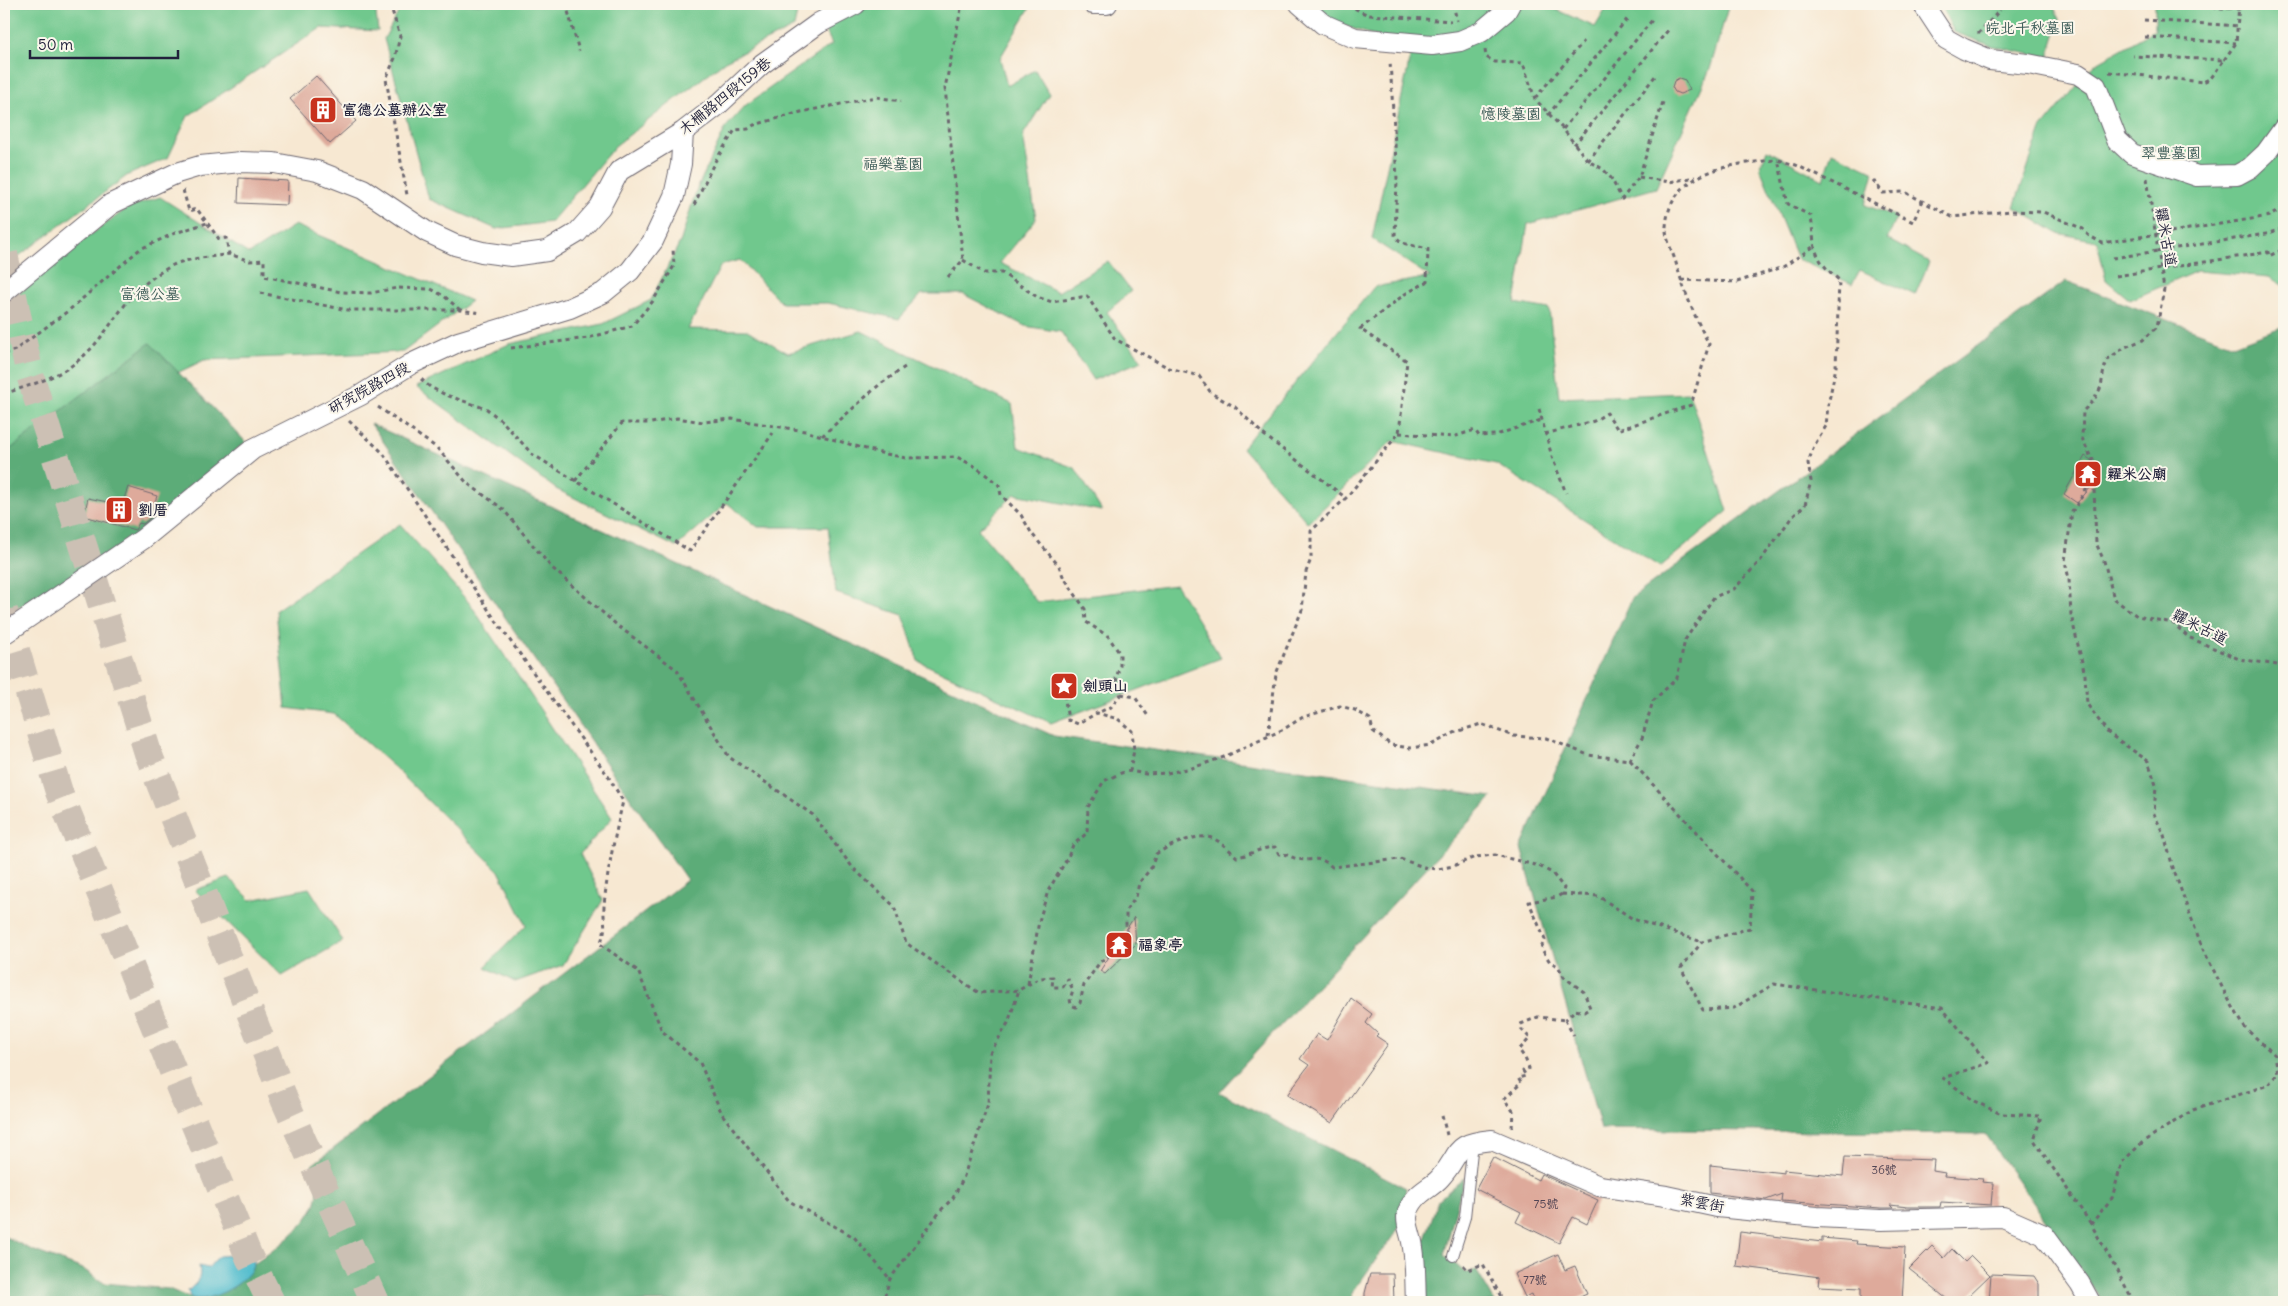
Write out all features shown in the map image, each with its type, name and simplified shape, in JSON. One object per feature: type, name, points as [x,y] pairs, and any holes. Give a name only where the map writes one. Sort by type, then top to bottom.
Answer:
[{"type":"street","name":"木柵路四段159巷","points":[[4,292],[111,204],[177,173],[200,166],[241,162],[274,163],[317,171],[363,190],[412,220],[427,232],[482,252],[511,256],[547,251],[577,233],[600,207],[619,171],[683,132],[718,106],[762,64],[820,23],[856,4]]},
{"type":"street","points":[[1092,4],[1107,4]]},
{"type":"street","points":[[1300,4],[1323,24],[1356,38],[1432,45],[1460,41],[1482,32],[1506,11],[1510,4]]},
{"type":"street","points":[[1923,4],[1946,39],[1964,49],[1990,60],[2070,72],[2089,80],[2096,86],[2117,140],[2132,154],[2197,176],[2238,175],[2250,168],[2266,153],[2284,128]]},
{"type":"street","name":"研究院路四段","points":[[4,634],[143,540],[253,449],[361,395],[411,364],[458,342],[570,308],[604,294],[630,271],[654,241],[674,196],[681,164],[683,132]]},
{"type":"street","name":"紫雲街","points":[[1473,1142],[1492,1140],[1600,1186],[1666,1196],[1717,1207],[1817,1217],[1881,1220],[2003,1217],[2044,1235],[2080,1284],[2090,1302]]},
{"type":"street","points":[[1416,1302],[1413,1247],[1407,1229],[1408,1211],[1416,1198],[1440,1178],[1457,1151],[1473,1142]]},
{"type":"lane","points":[[1453,1256],[1465,1218],[1473,1142]]},
{"type":"path","points":[[390,4],[400,36],[395,58],[386,79],[412,220]]},
{"type":"path","points":[[566,4],[579,51]]},
{"type":"path","points":[[948,277],[963,260],[945,88],[962,4]]},
{"type":"path","points":[[1348,4],[1360,12],[1370,15],[1457,21]]},
{"type":"path","points":[[2164,4],[2239,9],[2244,4]]},
{"type":"path","points":[[2089,80],[2100,71],[2203,82],[2211,78],[2236,42],[2239,4]]},
{"type":"path","points":[[1964,49],[2000,10]]},
{"type":"path","points":[[1548,115],[1628,18]]},
{"type":"path","points":[[1563,129],[1653,19]]},
{"type":"path","points":[[2144,20],[2238,26]]},
{"type":"path","points":[[1574,145],[1669,29]]},
{"type":"path","points":[[1482,32],[1486,57],[1495,62],[1523,63],[1535,98],[1588,160],[1602,168],[1611,178],[1622,199],[1639,177],[1663,102]]},
{"type":"path","points":[[2145,37],[2236,42]]},
{"type":"path","points":[[1535,98],[1584,40]]},
{"type":"path","points":[[1268,735],[1276,674],[1302,610],[1306,572],[1311,559],[1311,530],[1346,498],[1399,433],[1407,361],[1360,328],[1405,294],[1427,282],[1428,250],[1402,243],[1395,236],[1397,179],[1389,42]]},
{"type":"path","points":[[2133,56],[2224,60]]},
{"type":"path","points":[[1588,160],[1656,75]]},
{"type":"path","name":"糶米古道","points":[[2147,159],[2146,186],[2164,293],[2158,328],[2143,340],[2125,348],[2108,359],[2101,387],[2094,400],[2082,411],[2082,438],[2093,458],[2097,471],[2094,488],[2096,543],[2104,561],[2114,599],[2137,616],[2173,623],[2188,637],[2239,659],[2284,666]]},
{"type":"path","points":[[1639,177],[1669,182],[1695,177],[1742,162],[1778,160],[1796,165],[1913,222],[1923,200]]},
{"type":"path","points":[[1630,760],[1642,738],[1653,701],[1677,678],[1685,640],[1714,597],[1734,590],[1761,560],[1791,518],[1806,505],[1811,481],[1808,463],[1814,446],[1826,426],[1836,366],[1839,280],[1822,266],[1813,247],[1811,216],[1788,204],[1778,160]]},
{"type":"path","points":[[177,173],[189,211],[197,209],[219,239],[226,238],[229,254]]},
{"type":"path","points":[[1545,434],[1594,421],[1607,413],[1618,430],[1690,405],[1709,344],[1696,320],[1665,228],[1672,200],[1695,177]]},
{"type":"path","points":[[1873,180],[1884,193],[1905,192],[1952,216],[2011,211],[2043,212],[2083,229],[2088,235],[2102,243],[2270,216],[2284,207]]},
{"type":"path","points":[[4,354],[15,350],[68,311],[140,249],[175,233],[207,223]]},
{"type":"path","points":[[2113,258],[2266,234],[2284,228]]},
{"type":"path","points":[[1681,280],[1737,282],[1783,267],[1813,247]]},
{"type":"path","points":[[2116,276],[2268,252],[2269,256],[2284,249]]},
{"type":"path","points":[[4,394],[62,372],[80,359],[103,335],[135,293],[148,280],[176,264],[229,254],[250,261],[264,260],[264,276],[342,292],[371,293],[396,288],[431,289],[444,296],[460,310]]},
{"type":"path","points":[[963,260],[984,273],[1002,274],[1037,297],[1052,302],[1087,296],[1115,339],[1169,368],[1198,376],[1211,393],[1235,408],[1264,436],[1346,498]]},
{"type":"path","points":[[260,293],[348,310],[460,310],[480,314],[489,312]]},
{"type":"path","points":[[411,364],[418,376],[430,387],[446,395],[487,409],[503,422],[532,454],[690,551],[774,433]]},
{"type":"path","points":[[822,436],[879,385],[905,366]]},
{"type":"path","points":[[361,395],[437,448],[467,483],[503,510],[550,567],[618,626],[677,670],[729,757],[813,815],[853,868],[894,906],[906,943],[979,993],[1019,990],[1040,978],[1053,976],[1052,987],[1054,988],[1063,987],[1068,979],[1073,990],[1070,999],[1071,1006],[1076,1007],[1080,1004],[1084,985],[1100,962],[1121,947],[1126,940],[1126,910],[1136,897],[1140,883],[1151,868],[1156,854],[1177,842],[1207,837],[1218,841],[1237,857],[1251,855],[1268,847],[1275,847],[1280,854],[1286,853],[1301,860],[1313,858],[1324,860],[1332,867],[1400,859],[1427,868],[1438,869],[1453,866],[1476,857],[1495,855],[1539,866],[1552,873],[1564,888],[1562,894]]},
{"type":"path","points":[[340,405],[349,422],[383,453],[496,621],[608,776],[623,801],[613,844],[604,908],[606,931],[600,944],[638,971],[662,1031],[700,1063],[722,1114],[788,1201],[854,1237],[890,1279]]},
{"type":"path","points":[[1539,410],[1545,434],[1566,493]]},
{"type":"path","points":[[575,481],[622,423],[651,423],[677,418],[703,422],[732,419],[805,431],[876,452],[906,458],[957,457],[976,467],[998,485],[1001,495],[1021,515],[1032,534],[1059,566],[1063,576],[1086,609],[1086,622],[1108,636],[1120,654],[1120,666],[1116,678],[1121,694]]},
{"type":"path","points":[[1399,433],[1452,436],[1475,430],[1479,436],[1496,435],[1541,420]]},
{"type":"path","points":[[2092,1224],[2112,1198],[2122,1162],[2144,1141],[2193,1110],[2268,1084],[2278,1073],[2275,1055],[2244,1028],[2202,947],[2177,880],[2164,836],[2154,814],[2156,785],[2148,761],[2108,733],[2087,704],[2085,675],[2070,615],[2065,561],[2072,512],[2091,482],[2093,458]]},
{"type":"path","points":[[1063,687],[1068,720],[1078,724],[1111,707],[1121,694]]},
{"type":"path","points":[[1121,694],[1135,697],[1148,716]]},
{"type":"path","points":[[1028,984],[1039,921],[1048,891],[1073,845],[1087,833],[1088,807],[1104,781],[1130,771],[1146,774],[1192,768],[1224,757],[1284,729],[1304,717],[1340,706],[1355,710],[1370,719],[1373,731],[1391,746],[1410,748],[1431,745],[1456,732],[1481,724],[1513,736],[1546,738],[1588,755],[1630,760],[1752,891],[1750,928],[1702,942],[1633,919],[1598,896],[1562,894],[1529,902],[1545,940],[1541,948],[1550,962],[1558,966],[1564,977],[1584,992],[1590,1008],[1584,1012],[1575,1010],[1565,1020]]},
{"type":"path","points":[[1098,713],[1118,719],[1132,731],[1134,750],[1130,771]]},
{"type":"path","points":[[1702,942],[1681,968],[1703,1010],[1734,1008],[1774,984],[1942,1008],[1988,1062],[1943,1078],[1974,1101],[2001,1114],[2041,1116],[2034,1140],[2092,1224],[2134,1302]]},
{"type":"path","points":[[879,1302],[884,1298],[890,1279],[942,1209],[953,1198],[963,1179],[988,1104],[990,1053],[1008,1023],[1019,990]]},
{"type":"path","points":[[1508,1103],[1504,1099],[1521,1083],[1518,1078],[1526,1076],[1523,1071],[1529,1068],[1519,1050],[1530,1038],[1522,1030],[1522,1024],[1538,1017],[1565,1020]]},
{"type":"path","points":[[1565,1020],[1574,1036]]},
{"type":"path","points":[[1453,1256],[1468,1270],[1483,1264],[1504,1302]]},
{"type":"green space","points":[[4,4],[375,4],[378,31],[321,28],[188,116],[168,158],[128,175],[4,267]]},
{"type":"green space","points":[[399,4],[799,4],[794,27],[725,61],[615,146],[551,222],[496,229],[429,199],[384,39],[400,9]]},
{"type":"green space","name":"福樂墓園","points":[[813,4],[1032,4],[1000,58],[1007,86],[1035,70],[1049,94],[1023,135],[1036,219],[1000,263],[1058,292],[1108,261],[1131,291],[1107,312],[1142,361],[1093,380],[1061,332],[1025,326],[963,294],[922,294],[899,319],[828,303],[782,303],[740,260],[721,265],[688,329],[747,330],[788,353],[861,331],[1012,404],[1018,447],[1075,468],[1102,511],[1015,494],[978,529],[1037,602],[1176,585],[1221,658],[1051,723],[918,661],[903,615],[836,593],[828,527],[758,527],[727,503],[676,547],[556,489],[416,387],[509,344],[603,324],[651,300],[681,240],[696,191],[726,127],[746,105],[832,44]]},
{"type":"green space","name":"憶陵墓園","points":[[1307,4],[1543,4],[1595,27],[1609,4],[1729,4],[1710,69],[1656,188],[1528,224],[1515,303],[1549,309],[1559,398],[1689,393],[1728,511],[1660,567],[1496,464],[1392,441],[1308,523],[1242,448],[1374,287],[1430,277],[1372,239],[1412,48],[1339,24]]},
{"type":"green space","name":"皖北千秋墓園","points":[[1940,4],[2052,4],[2060,19],[2048,58],[1992,46],[1954,32]]},
{"type":"green space","name":"翠豐墓園","points":[[2155,4],[2284,4],[2284,286],[2269,277],[2197,271],[2130,300],[2106,280],[2097,241],[2057,233],[2014,207],[2041,129],[2095,64],[2155,30]]},
{"type":"green space","points":[[1767,150],[1823,180],[1832,152],[1874,172],[1865,205],[1897,217],[1887,239],[1929,262],[1915,295],[1860,270],[1852,284],[1797,259],[1760,168]]},
{"type":"green space","name":"富德公墓","points":[[160,197],[249,254],[295,225],[471,301],[403,352],[204,360],[4,457],[4,306],[82,241],[129,207]]},
{"type":"green space","points":[[2066,281],[2233,345],[2284,326],[2284,1302],[2103,1302],[1985,1134],[1601,1129],[1521,848],[1632,598]]},
{"type":"green space","points":[[150,343],[246,442],[128,542],[4,616],[4,454]]},
{"type":"green space","points":[[371,424],[1054,736],[1492,797],[1219,1092],[1406,1188],[1401,1225],[1352,1293],[1353,1302],[4,1302],[4,1236],[32,1250],[83,1269],[104,1283],[169,1289],[192,1299],[251,1270],[254,1264],[294,1233],[311,1213],[316,1202],[318,1188],[312,1165],[687,880]]},
{"type":"green space","points":[[400,524],[471,605],[612,818],[580,854],[603,900],[563,965],[515,982],[485,967],[526,925],[499,871],[394,767],[334,714],[286,708],[276,610]]},
{"type":"green space","points":[[229,878],[251,900],[309,888],[343,941],[282,976],[195,890]]},
{"type":"green space","points":[[1464,1178],[1444,1255],[1466,1273],[1476,1270],[1495,1302],[1423,1302],[1423,1245],[1438,1200]]},
{"type":"water","points":[[242,1246],[247,1247],[254,1260],[252,1269],[246,1277],[238,1284],[217,1295],[198,1299],[190,1297],[188,1291],[199,1278],[199,1266],[208,1268],[219,1256],[232,1255]]},
{"type":"building","name":"富德公墓辦公室","points":[[316,76],[356,121],[330,144],[290,99]]},
{"type":"building","points":[[1679,78],[1685,80],[1690,90],[1680,94],[1675,92],[1672,87],[1674,81]]},
{"type":"building","points":[[239,178],[288,181],[287,205],[238,203]]},
{"type":"building","points":[[2085,456],[2094,462],[2096,471],[2092,486],[2077,503],[2064,494]]},
{"type":"building","name":"劉厝","points":[[128,487],[157,496],[149,519],[143,524],[139,523],[135,530],[84,516],[88,498],[122,505]]},
{"type":"building","name":"福象亭","points":[[1134,917],[1136,944],[1105,974],[1100,971]]},
{"type":"building","points":[[1351,998],[1372,1014],[1366,1023],[1378,1034],[1376,1036],[1388,1044],[1332,1123],[1287,1095],[1309,1065],[1300,1059],[1317,1034],[1327,1040]]},
{"type":"building","points":[[1493,1157],[1538,1180],[1541,1174],[1598,1200],[1587,1224],[1573,1217],[1559,1243],[1516,1222],[1521,1212],[1476,1189]]},
{"type":"building","points":[[1845,1157],[1934,1160],[1933,1171],[1945,1173],[1944,1176],[1983,1179],[1982,1182],[1993,1183],[1991,1205],[1941,1202],[1940,1207],[1890,1205],[1893,1208],[1881,1208],[1781,1201],[1782,1194],[1766,1200],[1710,1193],[1710,1165],[1784,1173],[1784,1170],[1843,1176]]},
{"type":"building","points":[[1740,1232],[1822,1242],[1822,1238],[1857,1241],[1856,1244],[1905,1247],[1902,1302],[1861,1302],[1861,1288],[1819,1286],[1820,1277],[1736,1266]]},
{"type":"building","points":[[1932,1246],[1944,1258],[1952,1249],[1965,1262],[1971,1256],[1990,1275],[1967,1297],[1947,1299],[1909,1269]]},
{"type":"building","points":[[1558,1254],[1565,1270],[1575,1266],[1587,1294],[1568,1302],[1534,1302],[1531,1294],[1525,1297],[1514,1274]]},
{"type":"building","points":[[1370,1274],[1393,1274],[1394,1302],[1365,1302],[1365,1293]]},
{"type":"building","points":[[1991,1274],[2034,1276],[2039,1284],[2039,1302],[1989,1302]]},
{"type":"tunnel","points":[[4,254],[30,375],[148,753],[285,1101],[375,1302]]},
{"type":"tunnel","points":[[4,611],[59,792],[249,1257],[271,1302]]},
{"type":"place","name":"富德公墓辦公室","points":[[323,110]]},
{"type":"place","name":"糶米公廟","points":[[2088,474]]},
{"type":"place","name":"劉厝","points":[[119,510]]},
{"type":"place","name":"劍頭山","points":[[1064,686]]},
{"type":"place","name":"福象亭","points":[[1119,945]]}]
